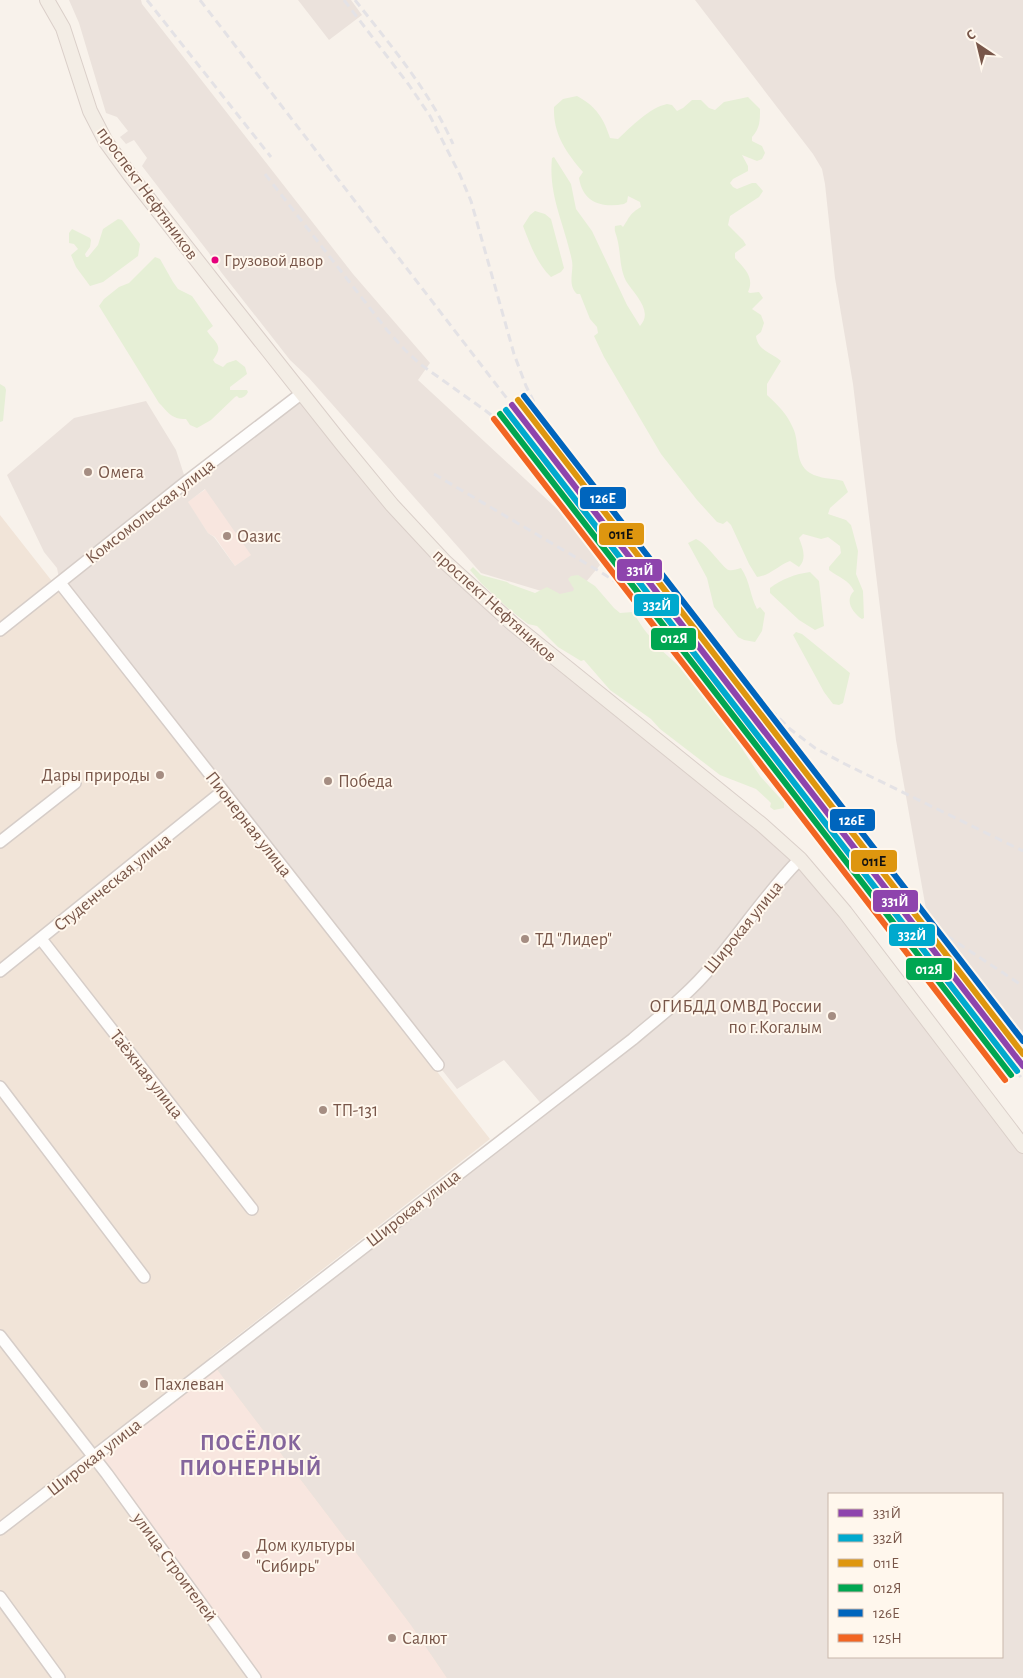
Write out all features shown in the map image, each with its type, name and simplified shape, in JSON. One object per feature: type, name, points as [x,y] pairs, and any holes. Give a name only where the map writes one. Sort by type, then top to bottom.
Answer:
[{"type":"main road","name":"проспект Нефтяников","points":[[47,0],[63,28],[90,111],[106,142],[302,393],[392,504],[468,584],[529,638],[761,824],[800,860],[845,912],[1023,1146]]},
{"type":"street","name":"Комсомольская улица","points":[[0,630],[186,482],[302,393]]},
{"type":"street","name":"Пионерная улица","points":[[60,583],[438,1065]]},
{"type":"street","points":[[0,842],[75,783]]},
{"type":"street","name":"Студенческая улица","points":[[0,971],[223,791]]},
{"type":"street","name":"Широкая улица","points":[[0,1529],[668,1010],[705,975],[777,884],[800,860]]},
{"type":"street","name":"Таёжная улица","points":[[41,939],[252,1209]]},
{"type":"street","points":[[0,1087],[144,1277]]},
{"type":"street","name":"улица Строителей","points":[[0,1336],[94,1456],[255,1678]]},
{"type":"street","points":[[0,1597],[59,1678]]},
{"type":"shaded area","name":"Грузовой двор","points":[[69,0],[141,0],[142,4],[353,274],[430,363],[418,380],[581,531],[600,565],[571,600],[481,573],[309,378],[290,360],[142,166],[147,158],[134,140],[126,144],[120,137],[128,131],[117,117],[106,113],[79,23]]},
{"type":"shaded area","points":[[298,0],[351,0],[362,15],[329,40]]},
{"type":"shaded area","points":[[695,0],[1023,0],[1023,1042],[929,926],[896,740],[853,384],[835,278],[822,169],[813,154]]},
{"type":"shaded area","points":[[302,393],[445,562],[789,848],[1023,1146],[1023,1678],[447,1678],[411,1625],[213,1364],[544,1107],[504,1060],[457,1089],[60,583],[57,568],[44,552],[7,475],[74,418],[146,401],[176,450],[186,481]],"holes":[[[205,489],[251,555],[235,566],[214,537],[208,533],[188,502]]]},
{"type":"shaded area","points":[[206,489],[252,555],[235,566],[215,537],[208,533],[187,502]]},
{"type":"shaded area","points":[[0,515],[490,1139],[210,1357],[418,1631],[451,1678],[0,1678]]},
{"type":"shaded area","points":[[213,1364],[411,1625],[447,1678],[255,1678],[94,1456]]},
{"type":"green space","points":[[577,96],[589,104],[598,114],[610,138],[618,139],[647,113],[667,104],[672,105],[677,111],[692,100],[701,100],[709,108],[715,110],[724,102],[748,97],[760,109],[759,124],[757,131],[752,137],[752,141],[762,146],[765,153],[762,159],[757,161],[742,155],[748,166],[748,171],[733,179],[730,183],[737,189],[756,183],[763,191],[759,197],[730,216],[728,225],[746,245],[735,253],[735,258],[748,273],[750,287],[748,292],[759,292],[763,298],[752,309],[761,315],[764,323],[761,332],[756,336],[757,341],[762,348],[781,361],[767,384],[767,395],[782,410],[791,423],[799,458],[805,469],[818,476],[843,481],[848,492],[830,508],[828,514],[846,520],[851,525],[858,551],[856,574],[863,591],[864,618],[862,619],[851,606],[850,599],[854,591],[852,587],[829,570],[829,567],[841,553],[840,546],[828,537],[821,539],[803,534],[799,538],[804,557],[799,567],[790,561],[766,575],[757,577],[731,525],[727,521],[723,524],[717,522],[661,454],[604,357],[594,336],[598,333],[597,327],[590,319],[580,294],[577,294],[572,286],[572,261],[552,185],[552,158],[554,157],[571,184],[576,209],[592,231],[627,305],[640,326],[644,320],[644,309],[624,276],[615,226],[621,225],[623,227],[632,214],[641,207],[640,202],[628,196],[627,202],[624,204],[608,205],[595,202],[585,193],[579,178],[583,172],[562,142],[554,117],[554,107],[563,99]]},
{"type":"green space","points":[[535,211],[545,214],[551,219],[564,268],[561,272],[551,277],[538,260],[523,226]]},
{"type":"green space","points":[[118,219],[122,220],[140,244],[138,256],[103,282],[90,286],[76,267],[71,255],[78,249],[74,244],[69,243],[69,233],[72,229],[90,238],[90,247],[85,254],[88,257],[98,245],[103,229]]},
{"type":"green space","points":[[155,257],[160,259],[178,289],[192,296],[213,326],[207,331],[218,345],[218,351],[213,360],[215,363],[223,367],[227,363],[236,360],[245,367],[247,374],[230,387],[230,390],[247,390],[246,395],[242,398],[235,397],[211,420],[197,428],[190,425],[186,419],[171,415],[159,403],[99,306],[104,299],[119,287],[129,283]]},
{"type":"green space","points":[[0,384],[6,390],[3,421],[0,422]]},
{"type":"green space","points":[[696,539],[706,546],[727,569],[741,568],[744,573],[757,609],[760,607],[765,613],[762,631],[755,642],[738,637],[714,607],[707,578],[688,543]]},
{"type":"green space","points":[[473,567],[481,575],[507,582],[535,593],[547,587],[560,594],[573,591],[574,589],[568,579],[571,576],[578,575],[595,586],[620,613],[633,612],[646,632],[657,641],[659,648],[680,667],[696,686],[760,776],[784,803],[784,808],[774,810],[770,807],[771,803],[756,789],[720,775],[660,729],[651,719],[610,690],[584,660],[581,661],[558,647],[537,626],[528,624],[510,610],[482,584],[470,570]]},
{"type":"green space","points":[[810,572],[819,581],[824,626],[815,630],[799,620],[770,593],[770,588],[779,582]]},
{"type":"green space","points":[[796,632],[802,634],[850,673],[843,703],[839,705],[833,704],[824,692],[793,635]]},
{"type":"railway","points":[[147,0],[271,157]]},
{"type":"railway","points":[[200,0],[512,405]]},
{"type":"railway","points":[[344,0],[409,85],[430,116],[460,175],[471,201],[514,354],[526,386],[557,449]]},
{"type":"railway","points":[[355,0],[421,87],[433,105],[453,144]]},
{"type":"railway","points":[[265,174],[387,330],[405,350],[420,364],[519,437]]},
{"type":"railway","points":[[434,474],[599,571],[624,587],[661,617],[697,658],[1023,1080]]},
{"type":"railway","points":[[593,509],[641,584]]},
{"type":"railway","points":[[640,570],[698,631]]},
{"type":"railway","points":[[714,651],[1023,1051]]},
{"type":"railway","points":[[752,691],[790,729],[815,748],[1023,851]]},
{"type":"railway","points":[[927,919],[950,938],[1023,986]]},
{"type":"transit line","name":"126Е","points":[[524,396],[1023,1041]]},
{"type":"transit line","name":"011Е","points":[[518,400],[1023,1054]]},
{"type":"transit line","name":"331Й","points":[[512,405],[1023,1066]]},
{"type":"transit line","name":"332Й","points":[[506,410],[1017,1071]]},
{"type":"transit line","name":"012Я","points":[[500,414],[1011,1075]]},
{"type":"transit line","name":"125Н","points":[[494,419],[1005,1080]]},
{"type":"place","name":"Грузовой двор","points":[[215,260]]},
{"type":"place","name":"Омега","points":[[88,472]]},
{"type":"place","name":"Оазис","points":[[227,536]]},
{"type":"place","name":"Дары природы","points":[[160,775]]},
{"type":"place","name":"Победа","points":[[328,781]]},
{"type":"place","name":"ТД \"Лидер\"","points":[[525,939]]},
{"type":"place","name":"ОГИБДД ОМВД России по г.Когалым","points":[[832,1016]]},
{"type":"place","name":"ТП-131","points":[[323,1110]]},
{"type":"place","name":"Пахлеван","points":[[144,1384]]},
{"type":"place","name":"Дом культуры \"Сибирь\"","points":[[246,1555]]},
{"type":"place","name":"Салют","points":[[392,1638]]},
{"type":"district","name":"ПОСЁЛОК ПИОНЕРНЫЙ","points":[[251,1454]]}]
